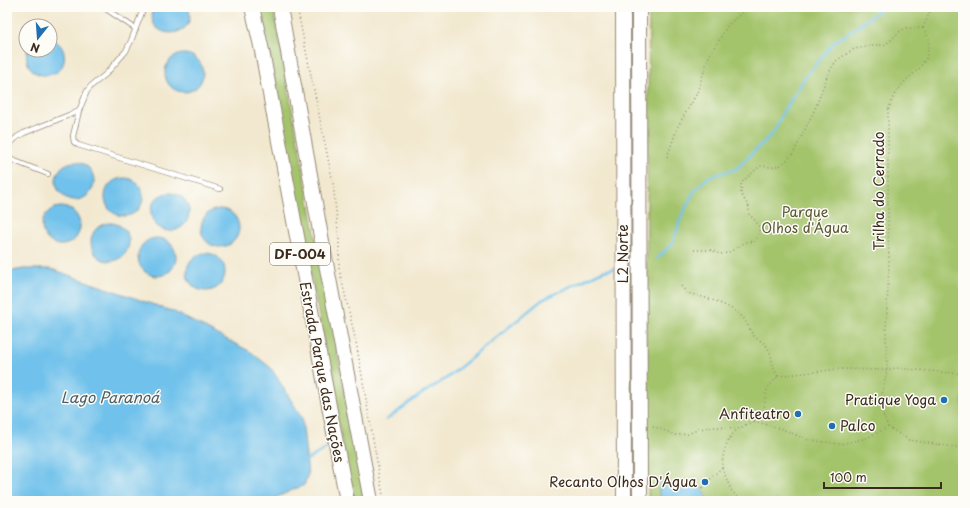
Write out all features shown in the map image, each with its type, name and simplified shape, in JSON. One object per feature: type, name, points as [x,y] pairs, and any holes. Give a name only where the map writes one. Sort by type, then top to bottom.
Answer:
[{"type":"main road","name":"Estrada Parque das Nações","points":[[252,7],[261,46],[347,501]]},
{"type":"main road","name":"Estrada Parque das Nações","points":[[280,7],[322,242],[371,501]]},
{"type":"main road","name":"L2 Norte","points":[[623,7],[624,501]]},
{"type":"main road","name":"L2 Norte","points":[[639,7],[640,501]]},
{"type":"lane","points":[[104,7],[136,29]]},
{"type":"lane","points":[[144,7],[126,51],[106,74],[88,89],[79,111],[73,136],[74,142],[78,145],[220,189]]},
{"type":"lane","points":[[7,147],[24,132],[79,111]]},
{"type":"lane","points":[[7,158],[48,174]]},
{"type":"path","points":[[297,7],[333,183],[339,240],[339,270],[356,342],[384,501]]},
{"type":"path","points":[[667,157],[678,126],[697,93],[709,56],[728,25],[749,7]]},
{"type":"path","points":[[694,250],[710,250],[720,254],[728,253],[746,242],[755,240],[759,235],[760,228],[756,220],[749,215],[749,207],[742,194],[742,183],[760,166],[773,167],[781,165],[793,154],[815,109],[828,74],[836,61],[854,49],[884,44],[906,28],[923,28],[932,7]]},
{"type":"path","name":"Trilha do Cerrado","points":[[888,426],[882,412],[882,395],[887,370],[886,330],[889,264],[888,111],[894,95],[906,80],[920,68],[928,57],[929,39],[923,28]]},
{"type":"path","points":[[682,286],[687,293],[703,296],[732,309],[744,320],[755,338],[765,344],[771,357],[773,370],[778,376]]},
{"type":"path","points":[[741,501],[730,490],[722,468],[722,458],[730,436],[738,428],[754,421],[762,414],[766,401],[767,389],[778,376],[839,369],[887,370],[895,368],[963,373]]},
{"type":"path","points":[[754,421],[782,429],[808,440],[841,444],[867,438],[888,426],[909,440],[954,448],[963,447]]},
{"type":"path","points":[[653,426],[675,435],[688,434],[699,429],[713,427],[738,428]]},
{"type":"path","points":[[702,488],[712,479],[716,472],[722,468]]},
{"type":"green space","points":[[259,7],[273,7],[365,501],[353,501],[270,53]]},
{"type":"green space","name":"Parque Olhos d'Água","points":[[649,7],[963,7],[963,501],[648,501],[646,305]]},
{"type":"water","points":[[154,7],[188,7],[190,18],[186,26],[180,31],[171,33],[162,31],[156,27],[152,18]]},
{"type":"water","points":[[58,43],[64,53],[64,63],[60,70],[53,74],[38,74],[31,69],[27,62],[27,58],[58,58]]},
{"type":"water","points":[[180,54],[188,54],[200,63],[203,73],[200,83],[194,89],[188,92],[180,92],[168,83],[165,77],[165,69],[174,57]]},
{"type":"water","points":[[71,162],[79,162],[91,171],[94,181],[91,191],[85,197],[79,200],[71,200],[59,191],[56,185],[56,177],[65,165]]},
{"type":"water","points":[[120,178],[128,178],[140,187],[143,197],[140,207],[134,213],[128,216],[120,216],[108,207],[105,201],[105,193],[114,181]]},
{"type":"water","points":[[166,193],[174,193],[186,202],[189,212],[186,222],[180,228],[174,231],[166,231],[154,222],[151,216],[151,208],[160,196]]},
{"type":"water","points":[[57,207],[65,207],[77,216],[80,226],[77,236],[71,242],[65,245],[57,245],[45,236],[42,230],[42,222],[51,210]]},
{"type":"water","points":[[216,209],[224,209],[236,218],[239,228],[236,238],[230,244],[224,247],[216,247],[204,238],[201,232],[201,224],[210,212]]},
{"type":"water","points":[[106,223],[114,223],[126,232],[129,242],[126,252],[120,258],[114,261],[106,261],[94,252],[91,246],[91,238],[100,226]]},
{"type":"water","points":[[153,238],[161,238],[173,247],[176,257],[173,267],[167,273],[161,276],[153,276],[141,267],[138,261],[138,253],[147,241]]},
{"type":"water","points":[[202,253],[210,253],[217,256],[222,261],[225,272],[222,283],[217,288],[210,291],[202,291],[195,288],[190,283],[187,276],[187,268],[190,261],[195,256]]},
{"type":"water","name":"Lago Paranoá","points":[[23,269],[51,269],[172,311],[251,352],[271,368],[302,418],[308,475],[304,485],[268,501],[7,501],[7,272]]},
{"type":"water","points":[[662,481],[679,488],[690,484],[701,488],[709,501],[663,501],[659,491]]},
{"type":"waterway","points":[[658,258],[673,243],[681,217],[693,193],[708,177],[736,169],[774,132],[783,112],[807,75],[834,42],[853,30],[883,7]]},
{"type":"waterway","points":[[386,420],[423,393],[447,378],[542,300],[603,271],[614,269]]},
{"type":"waterway","points":[[305,461],[327,448]]},
{"type":"place","name":"Pratique Yoga","points":[[944,400]]},
{"type":"place","name":"Anfiteatro","points":[[798,414]]},
{"type":"place","name":"Palco","points":[[832,426]]},
{"type":"place","name":"Recanto Olhos D'Água","points":[[705,482]]}]
